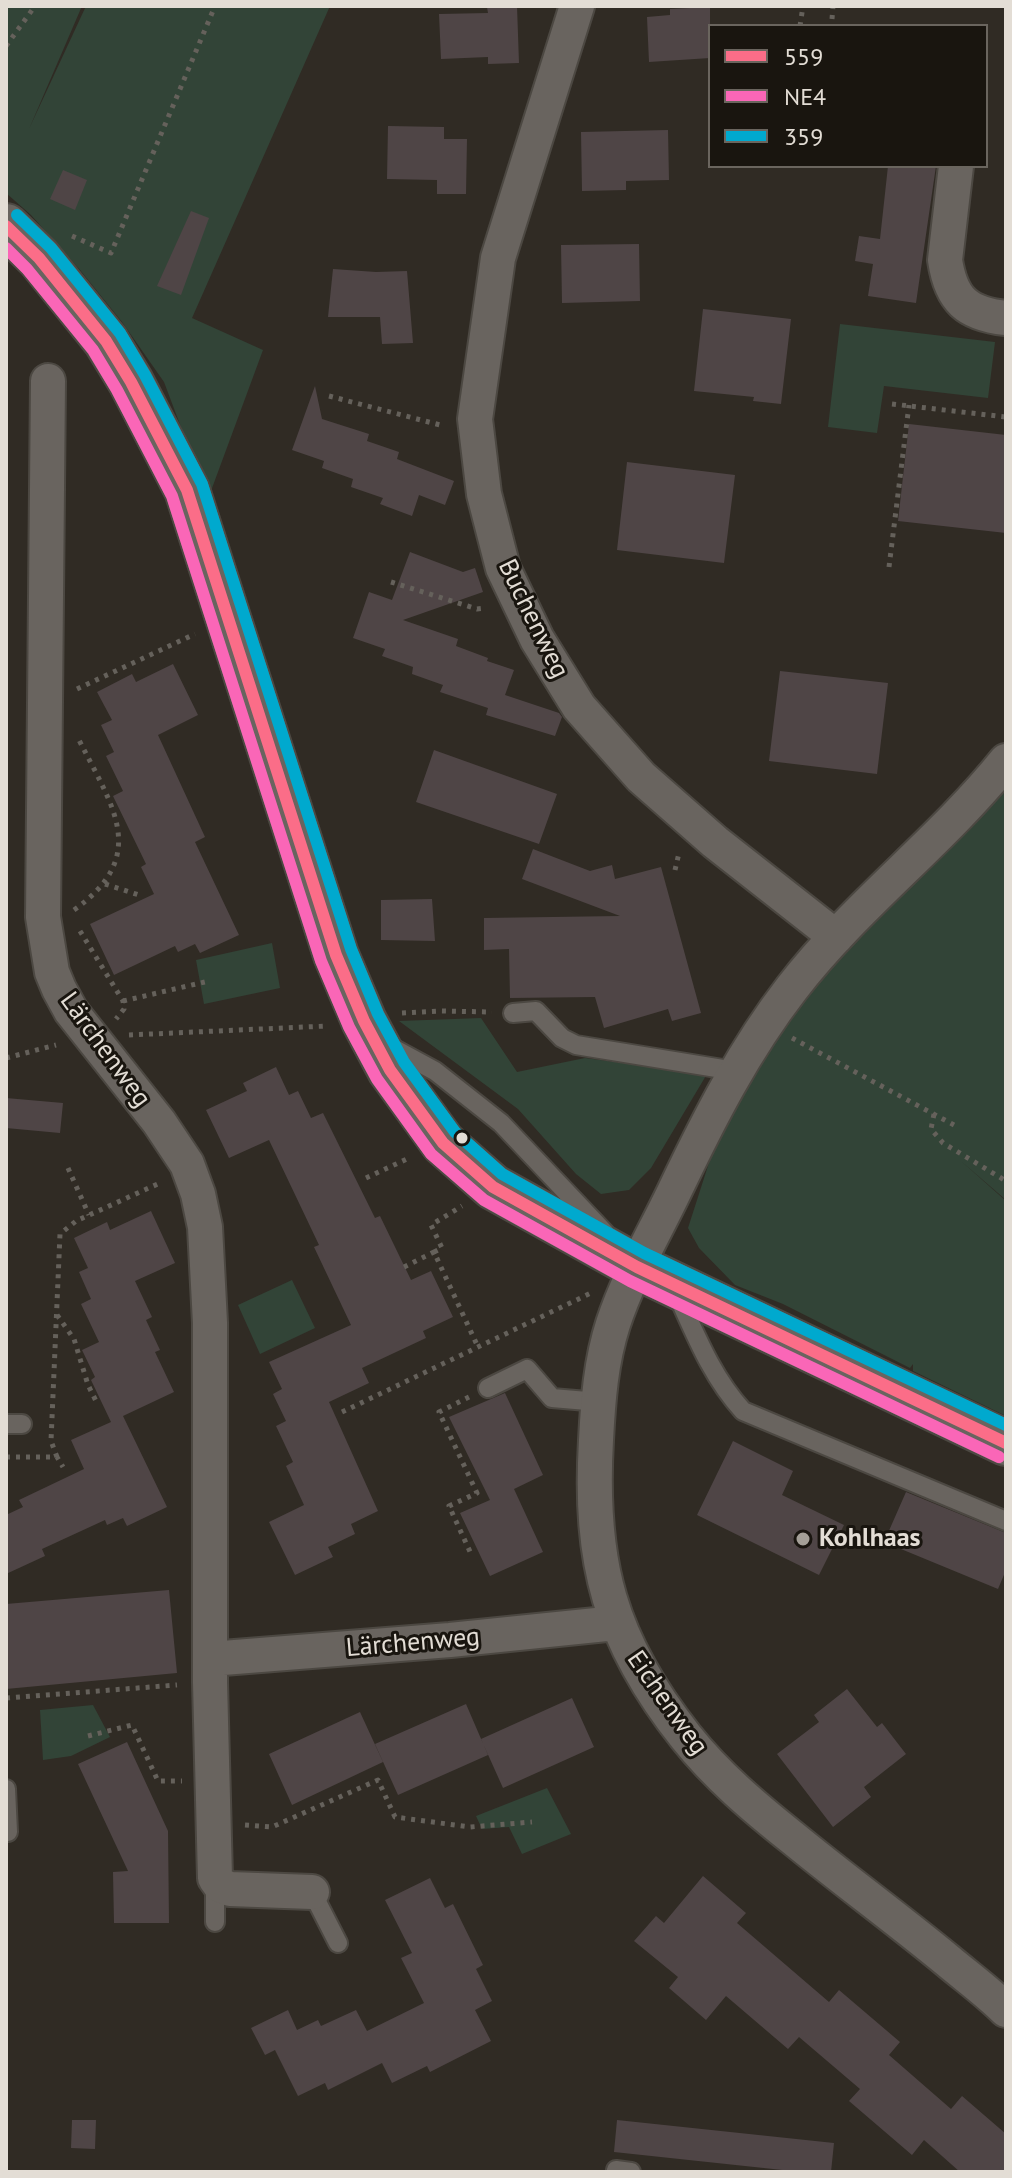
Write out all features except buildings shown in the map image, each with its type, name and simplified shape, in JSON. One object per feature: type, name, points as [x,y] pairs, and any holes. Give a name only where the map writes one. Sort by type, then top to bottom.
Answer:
[{"type":"street","name":"Buchenweg","points":[[577,6],[498,258],[475,419],[484,494],[503,568],[537,639],[579,707],[641,777],[715,842],[836,937]]},
{"type":"street","points":[[956,168],[945,260],[947,272],[966,307],[988,317],[1006,318]]},
{"type":"street","points":[[6,226],[39,258],[106,341],[187,490],[336,955],[386,1025],[390,1070],[443,1143],[493,1187],[647,1278],[1006,1443]]},
{"type":"street","name":"Lärchenweg","points":[[48,381],[46,675],[57,922],[52,972],[71,1011],[159,1122],[189,1170],[205,1227],[209,1274],[211,1781],[215,1878]]},
{"type":"street","name":"Eichenweg","points":[[1006,761],[953,821],[836,937],[792,987],[735,1071],[721,1095],[647,1278],[613,1323],[603,1368],[595,1463],[596,1532],[608,1595],[627,1648],[652,1689],[704,1758],[754,1807],[913,1932],[1006,2010]]},
{"type":"street","name":"Lärchenweg","points":[[210,1671],[450,1640],[616,1623]]},
{"type":"street","points":[[215,1878],[220,1885],[230,1889],[312,1892]]},
{"type":"lane","points":[[513,1013],[536,1011],[562,1038],[576,1045],[735,1071]]},
{"type":"lane","points":[[386,1025],[435,1071],[501,1123],[647,1278],[727,1393],[743,1411],[1006,1521]]},
{"type":"lane","points":[[488,1388],[527,1369],[552,1398],[599,1402]]},
{"type":"lane","points":[[6,1789],[8,1832]]},
{"type":"lane","points":[[215,1878],[215,1922]]},
{"type":"lane","points":[[312,1892],[338,1943]]},
{"type":"path","points":[[6,46],[30,17],[35,6]]},
{"type":"path","points":[[69,235],[111,253],[215,6]]},
{"type":"path","points":[[832,19],[833,6]]},
{"type":"path","points":[[329,396],[477,434]]},
{"type":"path","points":[[892,404],[1006,417]]},
{"type":"path","points":[[889,567],[909,405]]},
{"type":"path","points":[[391,582],[477,609],[520,604]]},
{"type":"path","points":[[46,675],[57,697],[229,618]]},
{"type":"path","points":[[76,735],[111,808],[120,840],[113,869],[105,884],[57,922],[123,1001],[124,1009],[119,1017],[90,1037]]},
{"type":"path","points":[[105,884],[142,896]]},
{"type":"path","points":[[123,1001],[209,981]]},
{"type":"path","points":[[386,1025],[441,1011],[513,1013]]},
{"type":"path","points":[[767,1024],[954,1125]]},
{"type":"path","points":[[6,1058],[90,1037],[328,1026]]},
{"type":"path","points":[[934,1114],[931,1129],[943,1143],[1006,1181]]},
{"type":"path","points":[[366,1178],[443,1143]]},
{"type":"path","points":[[68,1168],[89,1215]]},
{"type":"path","points":[[63,1467],[51,1441],[60,1234],[76,1221],[189,1170]]},
{"type":"path","points":[[404,1267],[442,1248],[431,1225],[493,1187]]},
{"type":"path","points":[[434,1252],[478,1347]]},
{"type":"path","points":[[342,1412],[589,1293],[647,1278]]},
{"type":"path","points":[[57,1314],[74,1339],[88,1385],[98,1405]]},
{"type":"path","points":[[472,1556],[449,1506],[477,1493],[439,1412],[488,1388]]},
{"type":"path","points":[[6,1457],[57,1457]]},
{"type":"path","points":[[6,1698],[210,1671]]},
{"type":"path","points":[[88,1736],[132,1725],[158,1781],[211,1781]]},
{"type":"path","points":[[212,1823],[272,1827],[378,1780],[395,1817],[470,1827],[532,1822]]},
{"type":"green space","points":[[6,6],[82,6],[29,129],[86,6],[330,6],[192,318],[263,350],[208,499],[164,382],[80,270],[31,215],[6,193]]},
{"type":"green space","points":[[840,324],[995,342],[988,398],[884,386],[877,433],[828,427]]},
{"type":"green space","points":[[1006,791],[1006,1200],[961,1161],[1006,1201],[1006,1416],[913,1371],[913,1364],[910,1368],[783,1304],[735,1285],[699,1248],[688,1228],[715,1144],[752,1063],[810,983]]},
{"type":"green space","points":[[272,943],[280,988],[204,1004],[196,960]]},
{"type":"green space","points":[[481,1018],[517,1072],[585,1058],[707,1074],[651,1168],[629,1190],[601,1194],[576,1174],[518,1109],[399,1021]]},
{"type":"green space","points":[[292,1280],[315,1328],[260,1354],[238,1305]]},
{"type":"green space","points":[[93,1705],[110,1737],[71,1756],[43,1760],[40,1710]]},
{"type":"green space","points":[[547,1788],[571,1834],[522,1854],[509,1827],[482,1829],[476,1816]]},
{"type":"transit line","name":"359","points":[[17,215],[51,248],[120,333],[202,484],[351,949],[378,1014],[404,1062],[455,1132],[502,1174],[644,1253],[1006,1425]]},
{"type":"transit line","name":"559","points":[[6,226],[39,258],[106,341],[187,490],[336,955],[364,1021],[390,1070],[443,1143],[493,1187],[637,1267],[1006,1443]]},
{"type":"transit line","name":"NE4","points":[[6,248],[93,350],[172,496],[321,961],[349,1027],[377,1079],[431,1154],[484,1200],[630,1281],[999,1457]]},
{"type":"place","name":"Kohlhaas","points":[[803,1539]]}]
